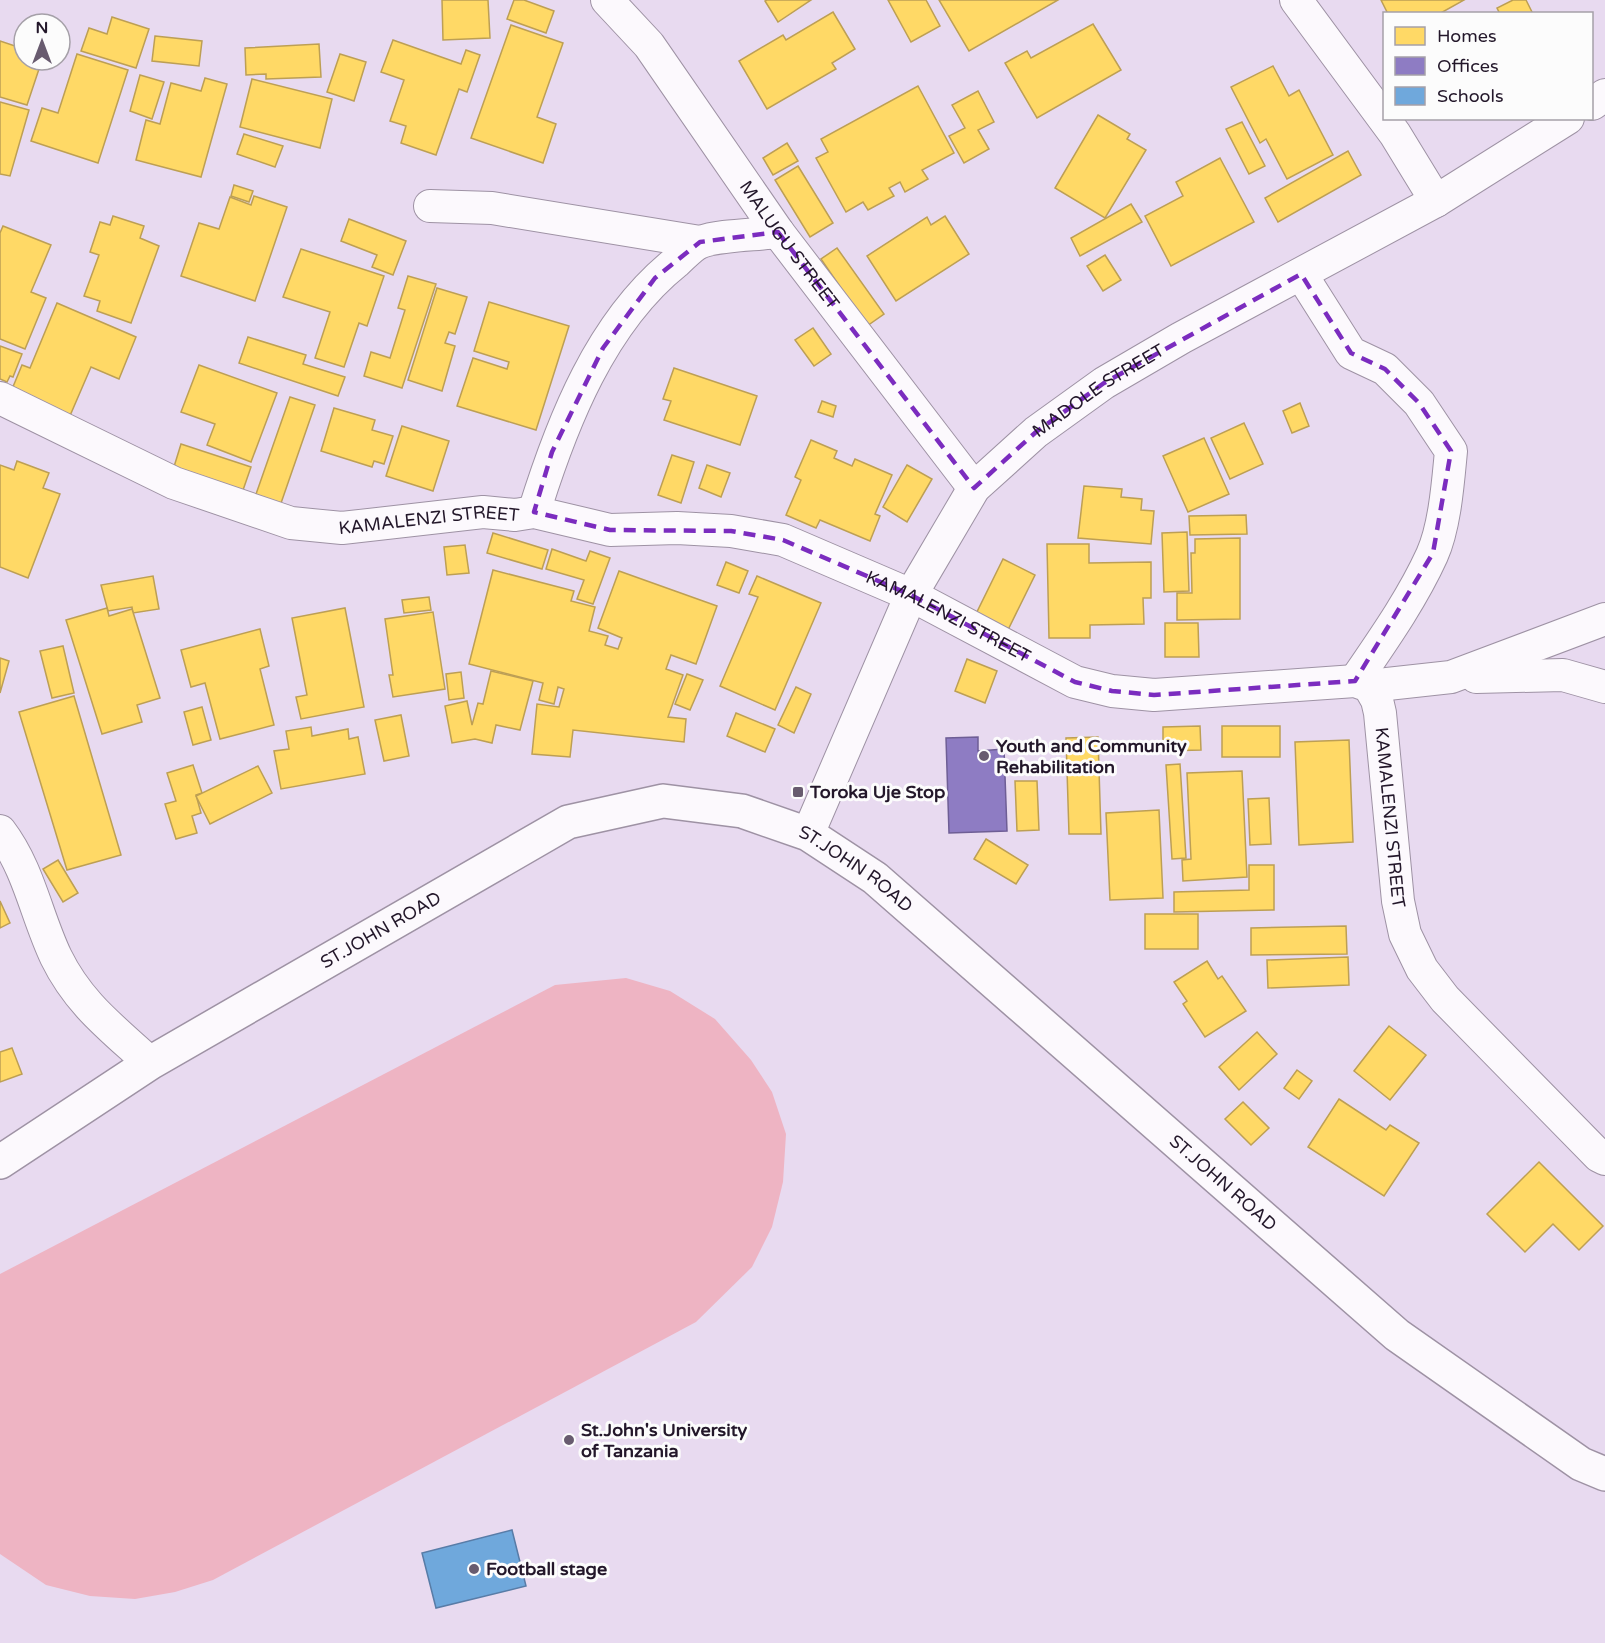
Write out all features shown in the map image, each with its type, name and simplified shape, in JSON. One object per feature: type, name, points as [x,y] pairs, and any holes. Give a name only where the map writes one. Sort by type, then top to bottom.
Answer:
[{"type":"street","name":"MALUGU STREET","points":[[607,0],[649,45],[778,232],[974,488]]},
{"type":"street","points":[[1296,0],[1383,118]]},
{"type":"street","points":[[1385,120],[1436,201]]},
{"type":"street","name":"MADOLE STREET","points":[[808,834],[912,595],[974,488],[1036,432],[1104,384],[1181,338],[1436,201],[1565,120]]},
{"type":"street","points":[[430,206],[492,208],[700,242],[778,232]]},
{"type":"street","points":[[534,512],[552,452],[603,348],[633,305],[656,278],[700,242]]},
{"type":"street","points":[[1301,274],[1351,353],[1385,369],[1419,403],[1451,451],[1446,495],[1433,553],[1362,683]]},
{"type":"street","name":"KAMALENZI STREET","points":[[0,398],[174,483],[291,523],[342,528],[483,512],[515,515],[534,512],[610,530],[676,528],[731,531],[783,540],[912,595],[1075,682],[1112,691],[1154,695],[1362,683],[1377,699],[1380,713],[1398,901],[1406,934],[1422,969],[1445,999],[1599,1156],[1605,1159]]},
{"type":"street","points":[[1451,677],[1605,619]]},
{"type":"street","points":[[1362,683],[1451,677],[1563,675],[1605,687]]},
{"type":"street","name":"ST.JOHN ROAD","points":[[0,1162],[150,1063],[567,822],[663,801],[742,812],[808,834],[875,878],[1397,1335],[1581,1464],[1605,1474]]},
{"type":"street","points":[[0,831],[18,858],[31,886],[38,916],[57,959],[80,999],[150,1063]]},
{"type":"highlighted area","points":[[778,232],[974,488],[1036,432],[1104,383],[1301,274],[1351,353],[1385,369],[1419,403],[1451,451],[1433,553],[1355,681],[1154,695],[1112,691],[1075,682],[911,595],[783,540],[731,531],[610,530],[534,512],[552,452],[603,348],[655,278],[700,242]]},
{"type":"shaded area","points":[[626,978],[670,991],[715,1019],[751,1060],[772,1092],[786,1134],[783,1182],[772,1227],[752,1267],[696,1322],[213,1580],[175,1592],[135,1599],[90,1596],[46,1585],[0,1554],[0,1274],[555,985]]},
{"type":"building: Homes","points":[[442,0],[488,0],[490,38],[443,40]]},
{"type":"building: Homes","points":[[514,0],[524,0],[554,11],[546,33],[507,19]]},
{"type":"building: Homes","points":[[811,0],[778,22],[765,1]]},
{"type":"building: Homes","points":[[888,0],[926,0],[940,26],[911,42]]},
{"type":"building: Homes","points":[[939,0],[1058,0],[969,51]]},
{"type":"building: Homes","points":[[1381,0],[1464,0],[1443,12],[1387,12]]},
{"type":"building: Homes","points":[[1513,0],[1526,0],[1532,12],[1499,12],[1497,8]]},
{"type":"building: Homes","points":[[833,12],[855,49],[832,63],[836,69],[767,109],[739,61],[783,35],[786,40]]},
{"type":"building: Homes","points":[[112,17],[149,29],[136,68],[81,51],[89,28],[107,34]]},
{"type":"building: Homes","points":[[1093,24],[1121,70],[1037,118],[1005,63],[1027,51],[1031,58]]},
{"type":"building: Homes","points":[[511,25],[563,43],[537,117],[556,124],[543,163],[471,138]]},
{"type":"building: Homes","points":[[155,36],[202,41],[199,66],[152,61]]},
{"type":"building: Homes","points":[[393,40],[461,64],[466,50],[480,55],[467,92],[459,89],[436,155],[401,143],[406,126],[390,121],[404,80],[381,72]]},
{"type":"building: Homes","points":[[0,41],[12,45],[12,72],[38,72],[27,105],[0,97]]},
{"type":"building: Homes","points":[[319,44],[321,77],[266,79],[266,74],[246,75],[245,48]]},
{"type":"building: Homes","points":[[77,54],[128,70],[98,163],[31,141],[42,108],[58,113]]},
{"type":"building: Homes","points":[[340,54],[366,62],[354,101],[327,92]]},
{"type":"building: Homes","points":[[1273,66],[1289,96],[1299,90],[1333,155],[1287,179],[1266,139],[1260,143],[1231,87]]},
{"type":"building: Homes","points":[[140,75],[164,82],[152,119],[130,111]]},
{"type":"building: Homes","points":[[205,78],[227,84],[201,177],[136,160],[146,120],[160,124],[171,83],[201,91]]},
{"type":"building: Homes","points":[[252,79],[332,99],[320,148],[240,127]]},
{"type":"building: Homes","points":[[918,86],[954,153],[922,170],[928,179],[905,192],[900,182],[889,188],[894,196],[868,210],[863,202],[846,212],[816,158],[828,152],[821,139]]},
{"type":"building: Homes","points":[[978,91],[994,122],[978,130],[989,149],[964,163],[949,136],[965,128],[952,105]]},
{"type":"building: Homes","points":[[0,102],[29,110],[10,176],[0,174]]},
{"type":"building: Homes","points":[[1098,115],[1130,134],[1127,139],[1146,150],[1105,218],[1055,188]]},
{"type":"building: Homes","points":[[1242,122],[1265,166],[1249,174],[1226,129]]},
{"type":"building: Homes","points":[[244,134],[283,146],[275,167],[237,154]]},
{"type":"building: Homes","points":[[787,143],[798,161],[773,175],[763,158]]},
{"type":"building: Homes","points":[[1348,151],[1361,175],[1278,222],[1265,198]]},
{"type":"building: Homes","points":[[1220,158],[1254,222],[1171,266],[1145,216],[1183,196],[1176,182]]},
{"type":"building: Homes","points":[[798,166],[833,223],[810,237],[775,180]]},
{"type":"building: Homes","points":[[234,185],[253,191],[249,202],[231,196]]},
{"type":"building: Homes","points":[[254,196],[287,207],[255,301],[181,276],[199,223],[219,229],[230,197],[251,205]]},
{"type":"building: Homes","points":[[1131,204],[1142,222],[1080,256],[1071,238]]},
{"type":"building: Homes","points":[[113,216],[144,226],[140,238],[159,246],[131,323],[97,311],[100,301],[84,296],[99,255],[90,252],[100,222],[110,225]]},
{"type":"building: Homes","points":[[945,216],[969,254],[896,301],[867,256],[927,217],[931,225]]},
{"type":"building: Homes","points":[[349,219],[406,241],[393,275],[372,267],[377,255],[341,241]]},
{"type":"building: Homes","points":[[3,226],[51,245],[31,292],[46,298],[25,349],[0,339],[0,233]]},
{"type":"building: Homes","points":[[837,248],[884,314],[867,326],[821,259]]},
{"type":"building: Homes","points":[[301,249],[384,276],[367,326],[359,323],[344,367],[315,358],[330,312],[283,297]]},
{"type":"building: Homes","points":[[1105,255],[1121,280],[1103,291],[1087,266]]},
{"type":"building: Homes","points":[[408,276],[436,284],[402,388],[364,376],[371,352],[390,358],[405,310],[398,308]]},
{"type":"building: Homes","points":[[437,288],[467,297],[455,334],[449,332],[445,343],[455,346],[442,391],[408,380]]},
{"type":"building: Homes","points":[[489,302],[569,326],[536,430],[457,406],[473,358],[507,369],[509,362],[474,351]]},
{"type":"building: Homes","points":[[57,303],[136,337],[119,379],[91,367],[69,418],[10,394],[22,365],[30,368]]},
{"type":"building: Homes","points":[[813,328],[831,354],[814,366],[795,340]]},
{"type":"building: Homes","points":[[248,337],[306,355],[303,364],[345,377],[338,396],[239,363]]},
{"type":"building: Homes","points":[[0,346],[22,354],[13,377],[10,376],[7,382],[0,379]]},
{"type":"building: Homes","points":[[199,365],[277,393],[251,462],[207,445],[215,424],[181,412]]},
{"type":"building: Homes","points":[[674,368],[757,396],[740,445],[664,420],[671,401],[663,399]]},
{"type":"building: Homes","points":[[290,397],[315,405],[280,506],[255,497]]},
{"type":"building: Homes","points":[[822,401],[836,406],[833,417],[818,412]]},
{"type":"building: Homes","points":[[1300,403],[1309,426],[1292,433],[1283,411]]},
{"type":"building: Homes","points":[[334,408],[375,420],[372,430],[393,436],[384,464],[374,461],[372,467],[321,451]]},
{"type":"building: Homes","points":[[1244,423],[1263,464],[1230,479],[1211,438]]},
{"type":"building: Homes","points":[[402,426],[449,441],[433,491],[386,476]]},
{"type":"building: Homes","points":[[1204,438],[1229,494],[1188,512],[1163,456]]},
{"type":"building: Homes","points":[[811,440],[837,451],[834,458],[852,466],[855,459],[892,475],[875,514],[880,516],[870,541],[820,520],[816,528],[786,515],[801,480],[795,477]]},
{"type":"building: Homes","points":[[181,444],[251,467],[242,493],[173,470]]},
{"type":"building: Homes","points":[[672,455],[694,462],[681,503],[658,495]]},
{"type":"building: Homes","points":[[17,461],[49,473],[43,488],[60,494],[28,578],[0,567],[0,465],[14,470]]},
{"type":"building: Homes","points":[[707,465],[730,473],[721,497],[699,488]]},
{"type":"building: Homes","points":[[907,465],[932,479],[907,522],[883,507]]},
{"type":"building: Homes","points":[[1084,486],[1122,489],[1121,497],[1142,499],[1141,510],[1154,511],[1151,544],[1078,538]]},
{"type":"building: Homes","points":[[1246,515],[1247,534],[1190,535],[1189,516]]},
{"type":"building: Homes","points":[[1187,532],[1189,591],[1164,592],[1162,533]]},
{"type":"building: Homes","points":[[493,533],[548,550],[542,569],[487,553]]},
{"type":"building: Homes","points":[[1240,538],[1240,619],[1177,620],[1177,593],[1192,593],[1191,553],[1195,553],[1195,539]]},
{"type":"building: Homes","points":[[1047,544],[1089,544],[1089,563],[1151,562],[1151,598],[1143,598],[1144,624],[1090,625],[1090,638],[1049,638]]},
{"type":"building: Homes","points":[[465,545],[469,573],[447,575],[444,547]]},
{"type":"building: Homes","points":[[552,549],[586,561],[590,551],[610,558],[593,604],[577,599],[584,580],[546,569]]},
{"type":"building: Homes","points":[[1003,559],[1035,575],[1004,638],[972,622]]},
{"type":"building: Homes","points":[[726,562],[748,571],[739,593],[717,585]]},
{"type":"building: Homes","points":[[493,570],[574,591],[571,601],[595,607],[589,631],[608,636],[605,645],[618,649],[622,638],[598,628],[619,571],[717,606],[696,664],[671,655],[666,669],[683,675],[668,717],[686,719],[684,742],[573,730],[570,757],[532,754],[537,704],[559,707],[564,689],[558,687],[554,704],[539,700],[543,683],[469,664]]},
{"type":"building: Homes","points":[[153,576],[159,609],[133,613],[132,607],[108,611],[101,585]]},
{"type":"building: Homes","points":[[757,576],[821,603],[775,710],[720,686],[758,597],[749,594]]},
{"type":"building: Homes","points":[[429,597],[431,610],[404,613],[402,600]]},
{"type":"building: Homes","points":[[107,608],[109,616],[132,609],[160,698],[137,705],[142,722],[102,734],[66,620]]},
{"type":"building: Homes","points":[[345,608],[364,707],[301,719],[296,697],[307,695],[292,618]]},
{"type":"building: Homes","points":[[433,612],[445,689],[393,697],[389,675],[393,675],[385,619]]},
{"type":"building: Homes","points":[[1165,623],[1198,623],[1199,657],[1165,657]]},
{"type":"building: Homes","points":[[260,629],[269,666],[260,669],[274,725],[220,739],[205,683],[191,687],[181,650]]},
{"type":"building: Homes","points":[[63,646],[74,693],[52,698],[40,651]]},
{"type":"building: Homes","points":[[0,658],[9,661],[0,693]]},
{"type":"building: Homes","points":[[967,659],[997,671],[985,703],[955,691]]},
{"type":"building: Homes","points":[[491,671],[533,681],[520,730],[496,725],[492,743],[475,739],[452,743],[445,706],[467,701],[472,725],[478,703],[483,704]]},
{"type":"building: Homes","points":[[461,672],[464,698],[449,700],[446,674]]},
{"type":"building: Homes","points":[[687,674],[703,680],[690,710],[675,704]]},
{"type":"building: Homes","points":[[796,687],[811,694],[794,733],[778,725]]},
{"type":"building: Homes","points":[[74,696],[121,855],[67,870],[19,712]]},
{"type":"building: Homes","points":[[202,707],[211,740],[193,745],[184,712]]},
{"type":"building: Homes","points":[[736,713],[775,729],[765,752],[727,736]]},
{"type":"building: Homes","points":[[401,715],[409,756],[384,761],[375,720]]},
{"type":"building: Homes","points":[[1200,726],[1201,750],[1163,751],[1163,727]]},
{"type":"building: Homes","points":[[1222,726],[1280,726],[1280,757],[1222,757]]},
{"type":"building: Homes","points":[[311,727],[312,736],[348,729],[349,739],[358,737],[365,774],[281,789],[274,751],[289,749],[286,731]]},
{"type":"building: Homes","points":[[1098,737],[1101,834],[1069,834],[1066,738]]},
{"type":"building: Homes","points":[[1349,740],[1353,842],[1299,845],[1295,742]]},
{"type":"building: Homes","points":[[1180,764],[1186,858],[1172,859],[1166,765]]},
{"type":"building: Homes","points":[[193,765],[202,793],[196,795],[201,813],[192,816],[197,833],[176,839],[165,804],[176,801],[167,773]]},
{"type":"building: Homes","points":[[258,766],[272,793],[210,824],[196,796]]},
{"type":"building: Homes","points":[[1242,771],[1247,877],[1183,881],[1182,860],[1191,859],[1187,773]]},
{"type":"building: Homes","points":[[1015,781],[1037,781],[1039,830],[1017,831]]},
{"type":"building: Homes","points":[[1269,798],[1271,844],[1250,845],[1248,799]]},
{"type":"building: Homes","points":[[1159,810],[1163,898],[1110,900],[1106,813]]},
{"type":"building: Homes","points":[[986,839],[1028,865],[1016,884],[974,859]]},
{"type":"building: Homes","points":[[58,860],[78,893],[63,902],[43,869]]},
{"type":"building: Homes","points":[[1249,865],[1274,865],[1274,910],[1174,912],[1174,892],[1249,890]]},
{"type":"building: Homes","points":[[0,901],[10,923],[0,928]]},
{"type":"building: Homes","points":[[1145,914],[1198,914],[1198,949],[1145,949]]},
{"type":"building: Homes","points":[[1346,926],[1347,954],[1251,955],[1251,928]]},
{"type":"building: Homes","points":[[1348,957],[1349,985],[1268,988],[1267,960]]},
{"type":"building: Homes","points":[[1207,961],[1218,979],[1222,976],[1246,1011],[1205,1037],[1183,1004],[1187,1001],[1174,982]]},
{"type":"building: Homes","points":[[1389,1026],[1426,1055],[1390,1100],[1354,1071]]},
{"type":"building: Homes","points":[[1257,1032],[1277,1054],[1239,1090],[1219,1067]]},
{"type":"building: Homes","points":[[12,1048],[22,1074],[0,1082],[0,1052]]},
{"type":"building: Homes","points":[[1297,1070],[1312,1081],[1299,1099],[1284,1088]]},
{"type":"building: Homes","points":[[1339,1099],[1386,1130],[1390,1125],[1419,1143],[1384,1196],[1308,1147]]},
{"type":"building: Homes","points":[[1243,1102],[1269,1128],[1251,1145],[1225,1119]]},
{"type":"building: Homes","points":[[1539,1162],[1603,1226],[1579,1250],[1553,1224],[1525,1252],[1487,1214]]},
{"type":"building: Offices","points":[[978,737],[978,751],[1004,749],[1007,831],[949,833],[946,738]]},
{"type":"building: Schools","name":"Football stage","points":[[512,1530],[526,1586],[436,1608],[422,1553]]},
{"type":"place","name":"Youth and Community Rehabilitation","points":[[984,756]]},
{"type":"place","name":"Toroka Uje Stop","points":[[798,792]]},
{"type":"place","name":"St.John's University of Tanzania","points":[[569,1440]]},
{"type":"place","name":"Football stage","points":[[474,1569]]}]
